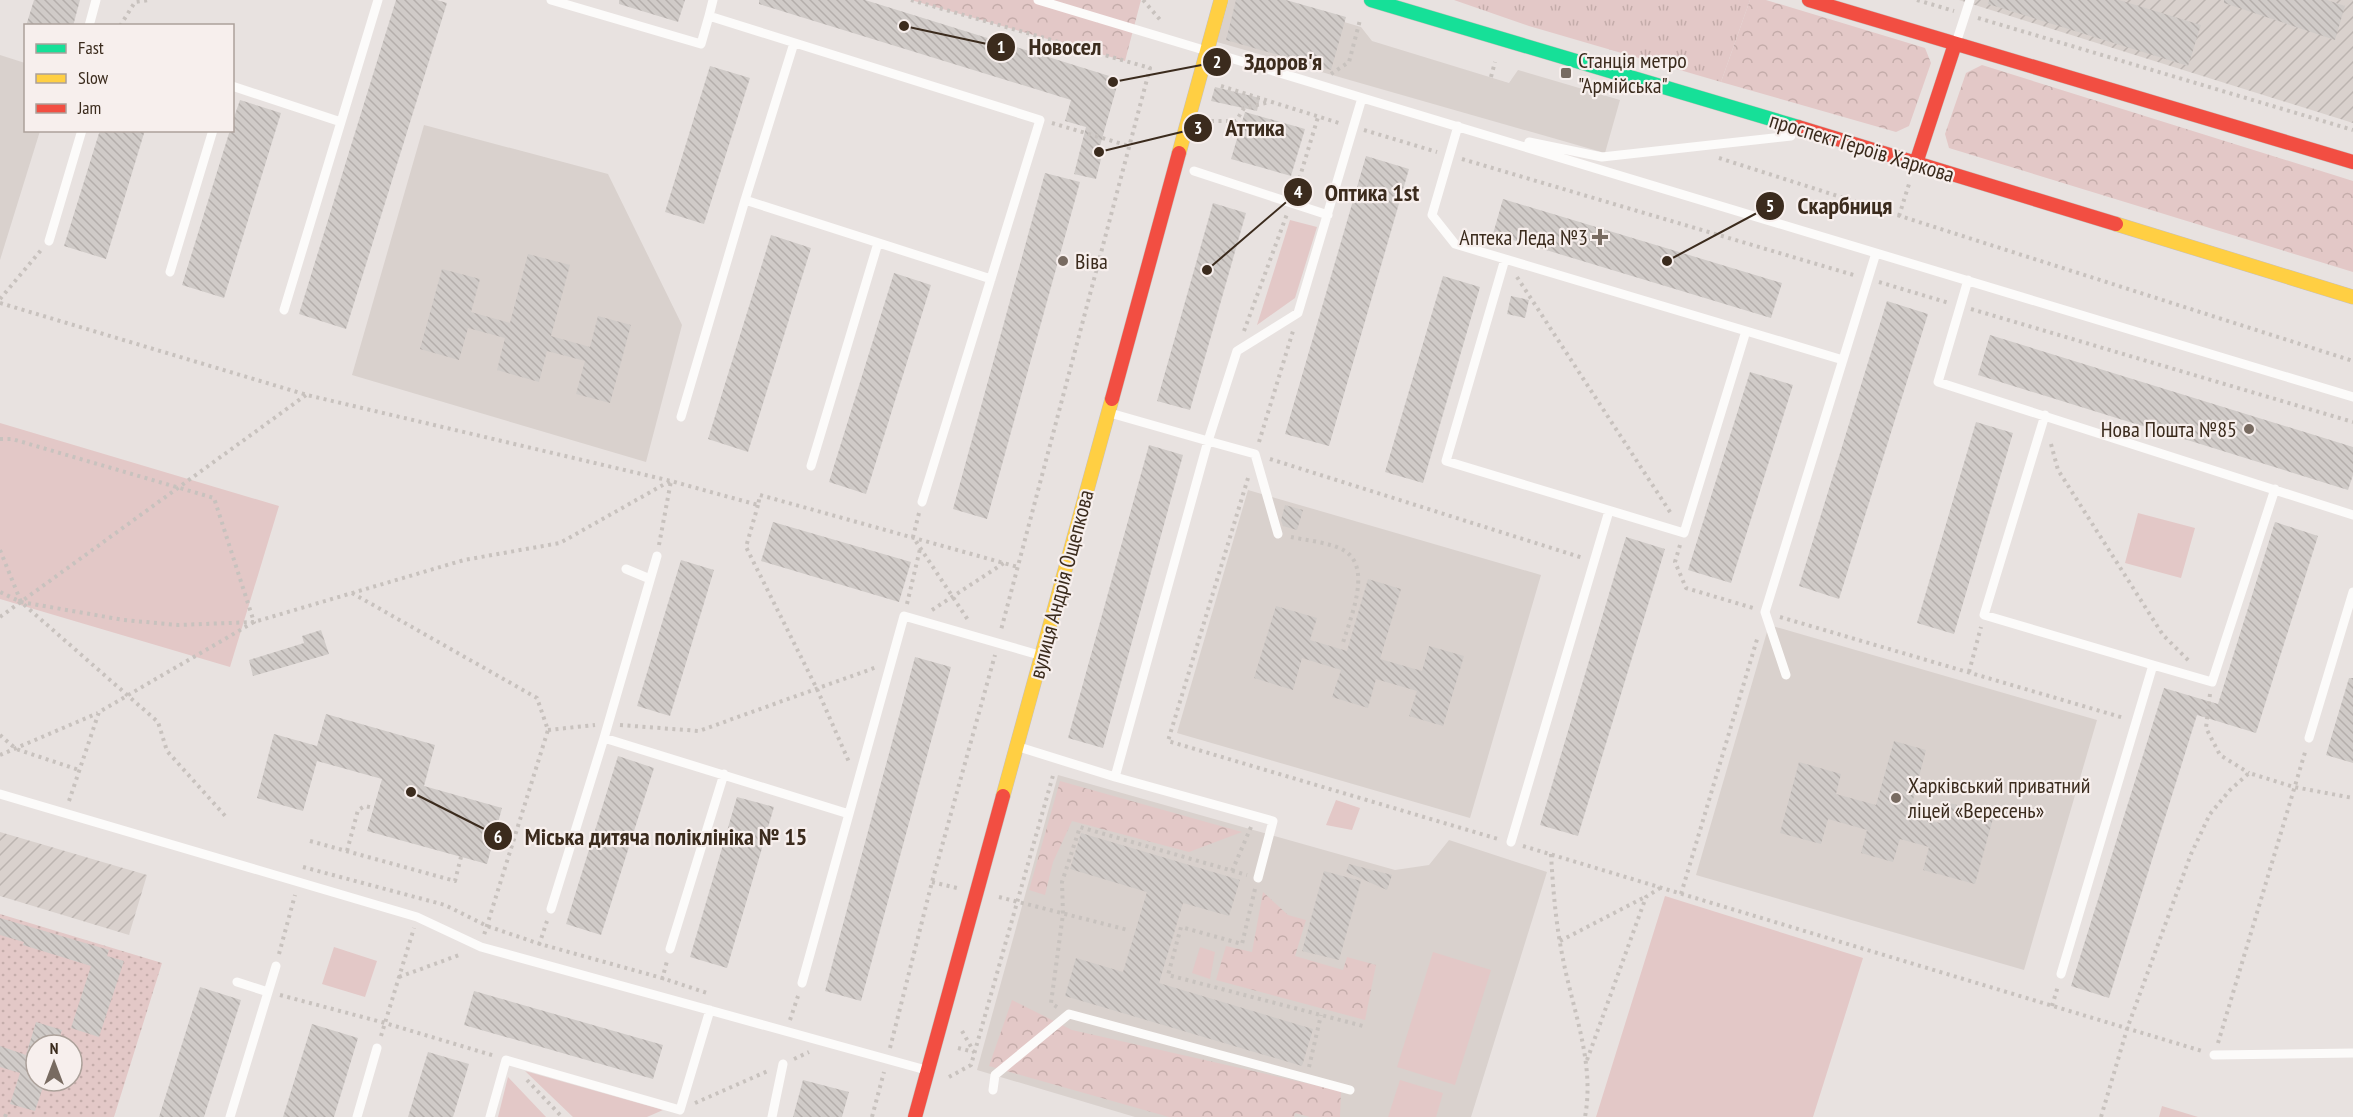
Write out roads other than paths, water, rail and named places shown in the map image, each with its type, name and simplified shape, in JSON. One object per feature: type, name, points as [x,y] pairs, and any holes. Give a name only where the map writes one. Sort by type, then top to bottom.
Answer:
[{"type":"main road","name":"вулиця Андрія Ощепкова","points":[[915,1117],[1221,0]]},
{"type":"main road","name":"проспект Героїв Харкова","points":[[1371,0],[1820,133],[2353,297]]},
{"type":"main road","points":[[1809,0],[2353,162]]},
{"type":"main road","points":[[1916,163],[1955,44]]},
{"type":"lane","points":[[90,24],[96,0]]},
{"type":"lane","points":[[284,310],[378,0]]},
{"type":"lane","points":[[550,0],[701,44],[713,0]]},
{"type":"lane","points":[[1038,0],[2353,397]]},
{"type":"lane","points":[[1955,44],[1970,0]]},
{"type":"lane","points":[[709,16],[1040,120],[922,502]]},
{"type":"lane","points":[[681,417],[794,43]]},
{"type":"lane","points":[[234,87],[341,122]]},
{"type":"lane","points":[[1114,777],[1208,441],[1237,351],[1298,313],[1362,98]]},
{"type":"lane","points":[[1458,126],[1432,215],[1455,244],[1843,360]]},
{"type":"lane","points":[[1474,131],[1602,157],[1820,133]]},
{"type":"lane","points":[[49,241],[81,132]]},
{"type":"lane","points":[[170,272],[212,132]]},
{"type":"lane","points":[[1194,171],[1328,215]]},
{"type":"lane","points":[[745,200],[991,279]]},
{"type":"lane","points":[[811,466],[878,243]]},
{"type":"lane","points":[[1786,675],[1765,612],[1876,253]]},
{"type":"lane","points":[[1505,259],[1446,461],[1609,511],[1684,533],[1746,331]]},
{"type":"lane","points":[[1968,280],[1938,382],[2353,515]]},
{"type":"lane","points":[[1108,413],[1256,454],[1278,534]]},
{"type":"lane","points":[[2045,415],[1984,615],[2212,682],[2275,489]]},
{"type":"lane","points":[[1510,842],[1609,511]]},
{"type":"lane","points":[[550,909],[604,738],[657,556]]},
{"type":"lane","points":[[626,569],[650,579]]},
{"type":"lane","points":[[2309,738],[2353,592]]},
{"type":"lane","points":[[802,983],[904,616],[1042,656]]},
{"type":"lane","points":[[2061,974],[2153,665]]},
{"type":"lane","points":[[604,738],[849,814]]},
{"type":"lane","points":[[1017,747],[1114,777],[1273,821],[1258,879]]},
{"type":"lane","points":[[670,949],[724,774]]},
{"type":"lane","points":[[0,794],[417,917],[481,947],[928,1070]]},
{"type":"lane","points":[[230,1117],[276,966]]},
{"type":"lane","points":[[237,982],[268,992]]},
{"type":"lane","points":[[490,1117],[506,1060],[680,1110],[710,1010]]},
{"type":"lane","points":[[993,1090],[995,1075],[1069,1014],[1350,1090]]},
{"type":"lane","points":[[357,1117],[377,1048]]},
{"type":"lane","points":[[2214,1055],[2353,1053]]},
{"type":"lane","points":[[772,1117],[783,1064]]},
{"type":"place","name":"Новосел","points":[[904,26]]},
{"type":"place","name":"Станція метро \"Армійська\"","points":[[1566,73]]},
{"type":"place","name":"Здоров'я","points":[[1113,82]]},
{"type":"place","name":"Аттика","points":[[1099,152]]},
{"type":"place","name":"Аптека Леда №3","points":[[1600,237]]},
{"type":"place","name":"Віва","points":[[1063,261]]},
{"type":"place","name":"Скарбниця","points":[[1667,261]]},
{"type":"place","name":"Оптика 1st","points":[[1207,270]]},
{"type":"place","name":"Нова Пошта №85","points":[[2249,429]]},
{"type":"place","name":"Міська дитяча поліклініка № 15","points":[[411,792]]},
{"type":"place","name":"Харківський приватний ліцей «Вересень»","points":[[1896,798]]}]
